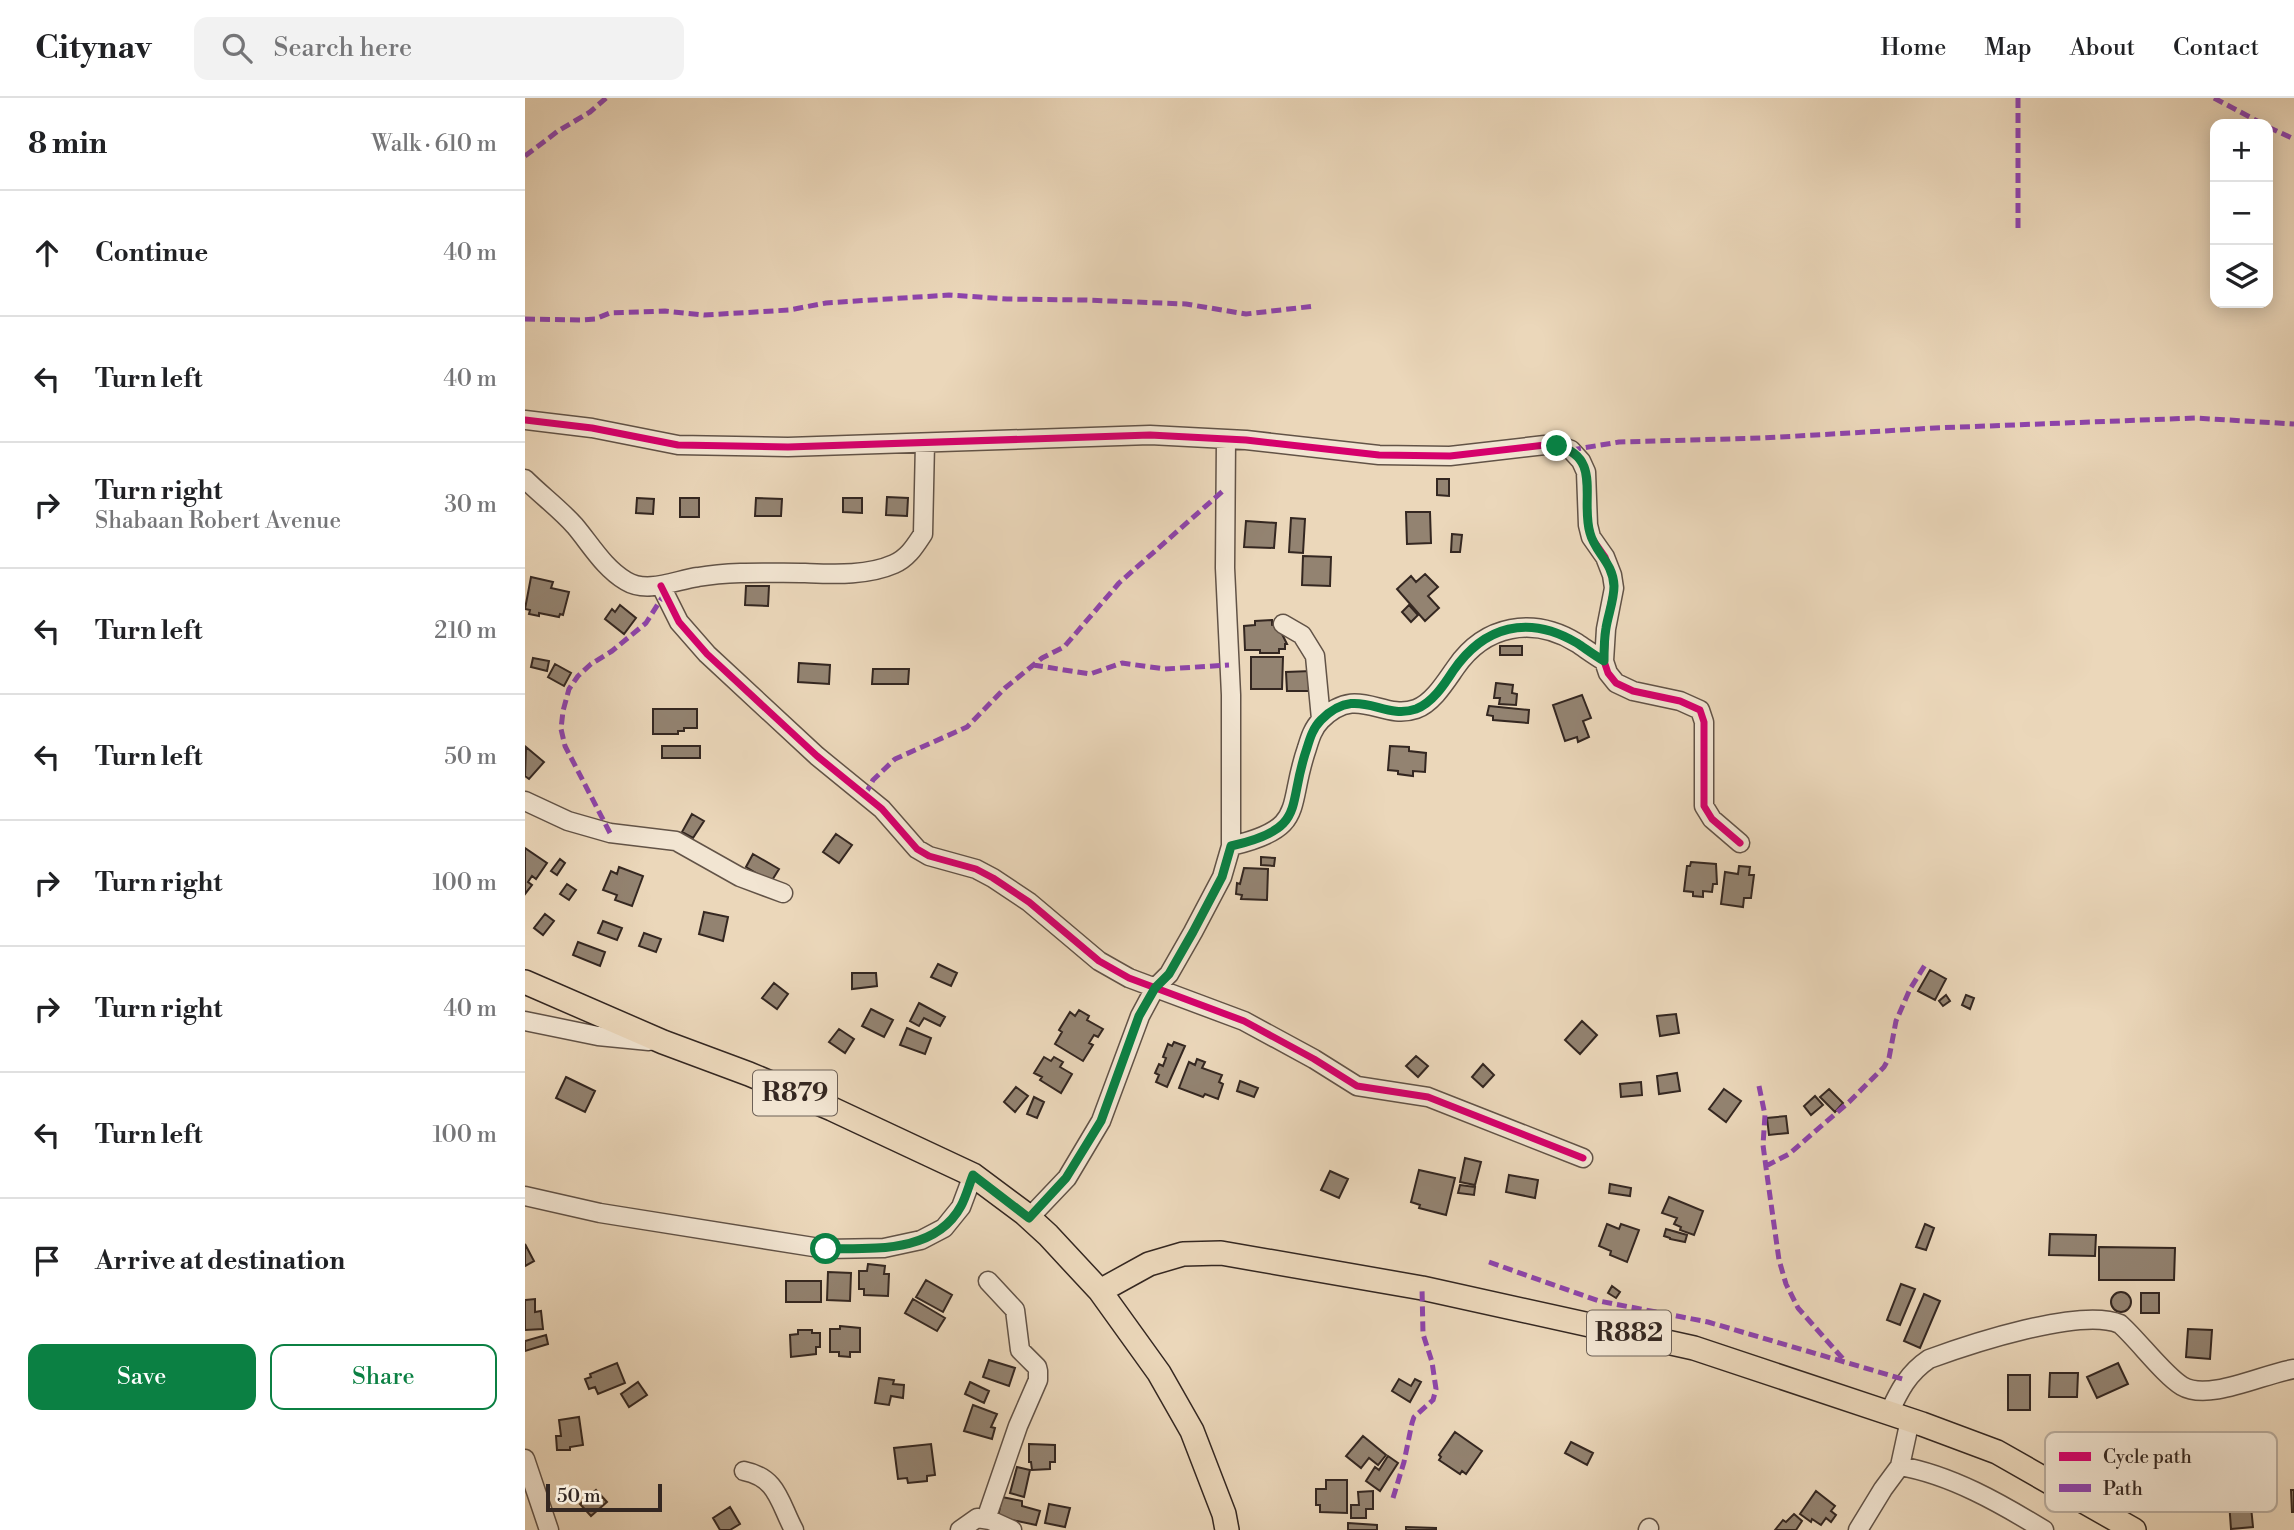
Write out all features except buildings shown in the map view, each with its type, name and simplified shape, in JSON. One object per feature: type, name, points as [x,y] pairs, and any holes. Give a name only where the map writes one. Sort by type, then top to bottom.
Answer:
[{"type":"main road","name":"R879","points":[[525,982],[663,1042],[832,1109],[973,1175],[1029,1218],[1048,1235],[1122,1318],[1176,1400],[1197,1443],[1224,1514],[1227,1530]]},
{"type":"main road","name":"R882","points":[[1100,1291],[1149,1264],[1183,1254],[1221,1253],[1422,1288],[1694,1348],[1899,1416],[1997,1452],[2045,1479]]},
{"type":"main road","name":"R882","points":[[2102,1512],[2134,1530]]},
{"type":"street","points":[[525,420],[591,428],[636,439],[678,445],[788,447],[1112,435],[1226,439],[1379,455],[1450,456],[1545,445],[1571,450],[1586,472],[1591,537],[1605,557],[1612,575],[1614,588],[1606,629],[1604,661],[1612,680],[1621,686],[1697,707],[1702,713],[1705,722],[1705,806],[1712,819],[1740,843]]},
{"type":"street","points":[[1029,1218],[1066,1178],[1101,1121],[1139,1016],[1155,988],[1169,974],[1193,932],[1222,877],[1231,846],[1231,695],[1225,568],[1226,439]]},
{"type":"street","points":[[525,479],[575,526],[592,549],[627,582],[643,586],[661,586],[721,574],[841,574],[893,564],[908,555],[923,534],[925,443]]},
{"type":"street","points":[[661,586],[679,622],[707,654],[817,757],[882,809],[917,849],[929,856],[976,869],[993,878],[1029,902],[1099,961],[1129,978],[1244,1021],[1357,1086],[1428,1097],[1583,1158]]},
{"type":"street","points":[[1283,624],[1301,635],[1315,656],[1321,719]]},
{"type":"street","points":[[1231,846],[1256,840],[1279,828],[1286,820],[1294,806],[1304,754],[1313,730],[1321,719],[1348,704],[1363,703],[1397,711],[1418,708],[1433,697],[1473,646],[1490,635],[1513,628],[1543,629],[1561,635],[1604,661]]},
{"type":"street","points":[[525,801],[568,821],[610,833],[676,841],[740,877],[783,893]]},
{"type":"street","points":[[525,1021],[598,1037],[663,1042]]},
{"type":"street","points":[[525,1196],[600,1213],[826,1249],[884,1248],[921,1240],[944,1228],[961,1207],[973,1175]]},
{"type":"street","points":[[986,1519],[1018,1426],[1038,1380],[1037,1367],[1020,1350],[1015,1310],[988,1280]]},
{"type":"street","points":[[1858,1530],[1900,1466],[1901,1386],[1917,1367],[1929,1359],[1987,1339],[2075,1320],[2108,1319],[2120,1324],[2183,1387],[2201,1391],[2227,1387],[2294,1369]]},
{"type":"street","points":[[525,1459],[549,1530]]},
{"type":"street","points":[[1900,1466],[1922,1470],[1949,1481],[2008,1509],[2044,1530]]},
{"type":"street","points":[[744,1471],[759,1475],[769,1482],[794,1530]]},
{"type":"street","points":[[960,1530],[977,1518],[1011,1530]]},
{"type":"marked path","points":[[525,156],[606,98]]},
{"type":"marked path","points":[[2018,98],[2018,228]]},
{"type":"marked path","points":[[2214,98],[2254,119]]},
{"type":"marked path","points":[[2273,129],[2294,139]]},
{"type":"marked path","points":[[525,319],[580,320],[595,319],[610,313],[665,311],[704,315],[949,295],[1186,304],[1246,314],[1315,306]]},
{"type":"marked path","points":[[1571,450],[1619,442],[2195,418],[2294,424]]},
{"type":"marked path","points":[[865,795],[873,780],[895,759],[967,727],[1005,688],[1042,658],[1064,647],[1119,583],[1225,489]]},
{"type":"marked path","points":[[610,833],[565,746],[561,729],[563,711],[569,689],[578,676],[646,623],[665,593]]},
{"type":"marked path","points":[[1033,665],[1090,674],[1122,663],[1165,669],[1229,665]]},
{"type":"marked path","points":[[1766,1166],[1789,1154],[1849,1102],[1884,1067],[1889,1058],[1896,1021],[1910,989],[1925,965]]},
{"type":"marked path","points":[[1759,1086],[1765,1115],[1763,1145],[1768,1182],[1779,1260],[1786,1284],[1798,1308],[1844,1360]]},
{"type":"marked path","points":[[1489,1262],[1599,1301],[1708,1322],[1906,1380]]},
{"type":"marked path","points":[[1393,1498],[1414,1417],[1433,1400],[1436,1389],[1432,1362],[1423,1334],[1422,1288]]},
{"type":"cycle path","points":[[525,420],[592,428],[678,445],[788,447],[1150,435],[1246,440],[1379,455],[1450,456],[1545,445],[1563,447],[1571,450],[1586,472],[1591,537],[1605,557],[1612,575],[1614,588],[1606,629],[1604,661],[1608,673],[1616,683],[1633,691],[1680,701],[1700,710],[1704,722],[1704,806],[1712,819],[1740,843]]},
{"type":"cycle path","points":[[661,586],[679,622],[707,654],[817,756],[882,809],[917,849],[929,856],[976,869],[993,878],[1029,902],[1099,961],[1129,978],[1244,1021],[1357,1086],[1428,1097],[1583,1158]]},
{"type":"route","points":[[826,1249],[884,1248],[921,1240],[944,1228],[961,1207],[973,1175],[1029,1218],[1066,1178],[1101,1121],[1139,1016],[1155,988],[1169,974],[1182,953],[1222,877],[1231,846],[1256,840],[1279,828],[1286,820],[1294,806],[1304,754],[1313,730],[1321,719],[1348,704],[1373,704],[1389,710],[1404,711],[1418,708],[1433,697],[1473,646],[1490,635],[1513,628],[1543,629],[1561,635],[1604,661],[1606,629],[1614,588],[1612,575],[1605,557],[1591,537],[1586,472],[1571,450],[1557,446]]}]
